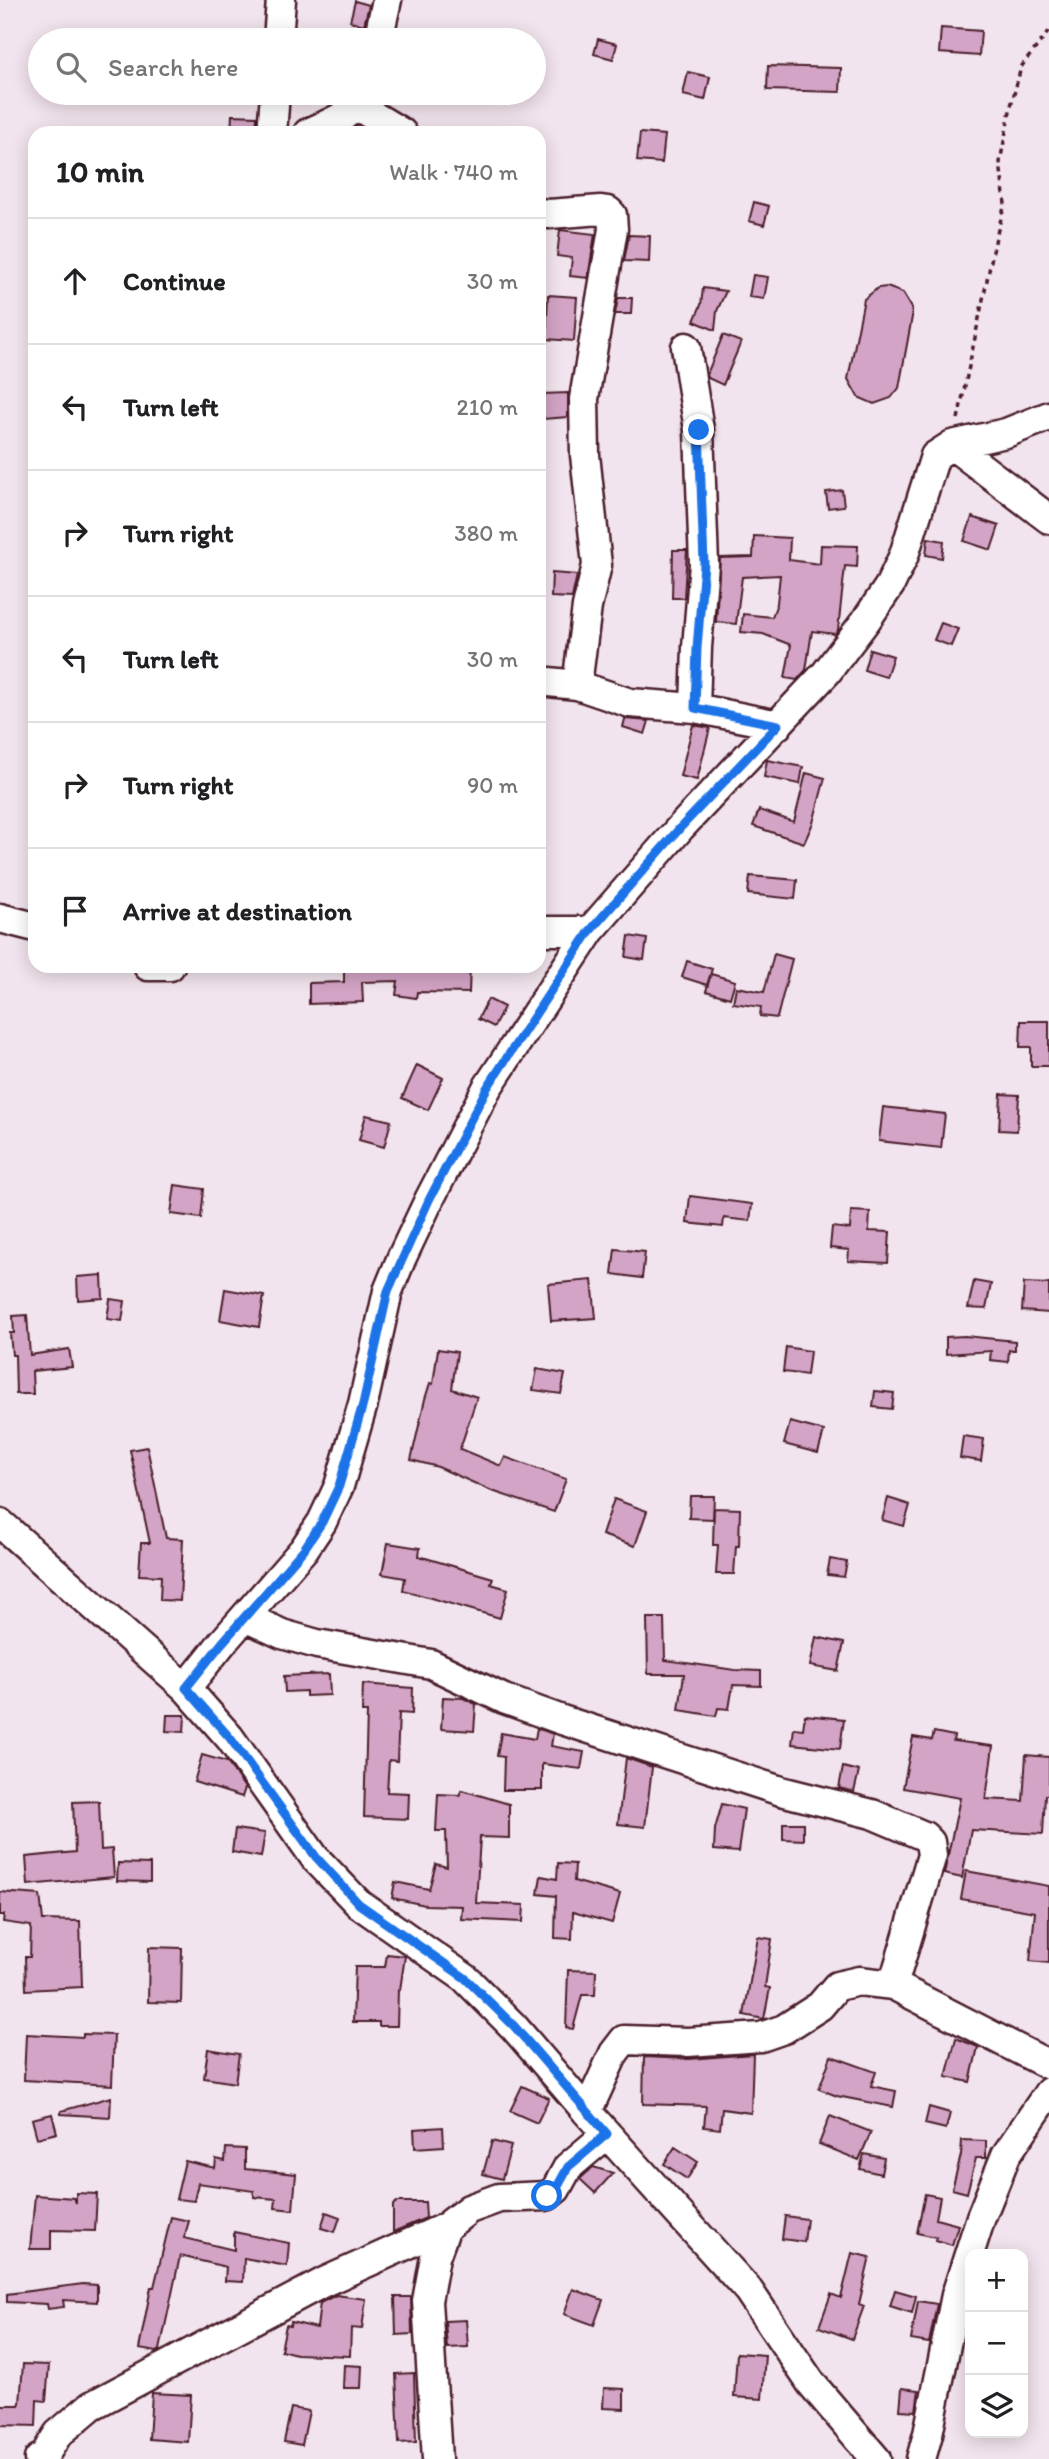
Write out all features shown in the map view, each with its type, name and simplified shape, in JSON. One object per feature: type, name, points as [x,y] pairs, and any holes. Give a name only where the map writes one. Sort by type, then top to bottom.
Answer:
[{"type":"street","points":[[279,28],[281,0]]},
{"type":"street","points":[[380,28],[387,0]]},
{"type":"street","points":[[273,126],[274,105]]},
{"type":"street","points":[[322,126],[350,112],[355,105]]},
{"type":"street","points":[[367,105],[393,126]]},
{"type":"street","points":[[546,214],[601,210],[608,211],[613,219],[608,264],[584,399],[585,455],[597,565],[587,607],[577,685]]},
{"type":"street","points":[[686,346],[699,430],[704,564],[695,708]]},
{"type":"street","points":[[186,1688],[304,1549],[322,1522],[339,1486],[363,1404],[388,1291],[408,1245],[487,1088],[590,931],[680,828],[826,673],[867,619],[890,585],[904,555],[935,456],[952,445],[1006,433],[1049,416]]},
{"type":"street","points":[[952,445],[1049,519]]},
{"type":"street","points":[[546,682],[577,685],[631,703],[695,708],[778,725]]},
{"type":"street","points":[[0,918],[28,925]]},
{"type":"street","points":[[546,931],[590,931]]},
{"type":"street","points":[[0,1523],[186,1688],[230,1738],[316,1857],[359,1904],[465,1978],[514,2026],[587,2112],[748,2290],[811,2383],[876,2459]]},
{"type":"street","points":[[245,1617],[282,1634],[317,1644],[430,1664],[504,1699],[562,1720],[781,1791],[872,1814],[924,1836],[930,1842],[932,1855],[893,1985]]},
{"type":"street","points":[[587,2112],[614,2053],[624,2040],[688,2042],[761,2037],[784,2029],[820,2006],[837,1986],[859,1981],[893,1985],[1049,2065]]},
{"type":"street","points":[[921,2459],[956,2295],[981,2217],[1006,2155],[1049,2092]]},
{"type":"street","points":[[39,2459],[44,2456],[58,2434],[92,2406],[324,2282],[446,2227],[469,2209],[499,2198],[547,2196],[556,2189],[568,2167],[607,2134]]},
{"type":"street","points":[[437,2459],[427,2301],[435,2257],[446,2227]]},
{"type":"path","points":[[952,445],[1005,204],[1000,162],[1011,106],[1021,67],[1049,31]]},
{"type":"building","points":[[355,1],[369,5],[364,25],[350,21]]},
{"type":"building","points":[[941,28],[981,31],[979,56],[939,53]]},
{"type":"building","points":[[598,39],[617,44],[613,59],[594,54]]},
{"type":"building","points":[[768,66],[841,68],[840,92],[767,90]]},
{"type":"building","points":[[688,72],[710,77],[705,100],[683,95]]},
{"type":"building","points":[[232,115],[257,116],[256,126],[231,126]]},
{"type":"building","points":[[640,133],[665,135],[662,163],[637,161]]},
{"type":"building","points":[[754,202],[769,206],[764,225],[749,221]]},
{"type":"building","points":[[560,230],[595,234],[588,278],[570,276],[572,258],[557,256]]},
{"type":"building","points":[[629,235],[650,236],[649,262],[624,261]]},
{"type":"building","points":[[753,275],[768,277],[764,299],[749,297]]},
{"type":"building","points":[[887,287],[903,293],[912,308],[912,317],[899,388],[891,398],[874,404],[858,397],[848,379],[864,299],[878,288]]},
{"type":"building","points":[[703,288],[726,291],[717,311],[715,330],[694,321],[701,305]]},
{"type":"building","points":[[548,295],[577,297],[574,341],[546,339]]},
{"type":"building","points":[[618,298],[632,298],[631,314],[615,314]]},
{"type":"building","points":[[723,335],[741,342],[723,385],[708,378],[707,374]]},
{"type":"building","points":[[568,393],[568,417],[546,419],[546,394]]},
{"type":"building","points":[[842,490],[844,506],[828,508],[826,492]]},
{"type":"building","points":[[972,517],[999,526],[991,550],[964,541]]},
{"type":"building","points":[[754,536],[790,538],[789,560],[820,564],[821,545],[858,546],[857,567],[845,566],[838,630],[835,634],[812,631],[806,670],[797,680],[785,678],[791,645],[763,634],[741,632],[743,614],[772,617],[777,603],[780,575],[742,577],[736,624],[716,622],[720,558],[753,557]]},
{"type":"building","points":[[928,538],[944,541],[942,558],[926,555]]},
{"type":"building","points":[[673,550],[687,550],[684,598],[672,598]]},
{"type":"building","points":[[552,573],[577,575],[572,598],[551,597]]},
{"type":"building","points":[[941,623],[958,629],[951,646],[934,640]]},
{"type":"building","points":[[870,649],[893,656],[886,677],[864,670]]},
{"type":"building","points":[[625,719],[649,721],[645,734],[623,727]]},
{"type":"building","points":[[693,725],[710,728],[697,780],[680,776]]},
{"type":"building","points":[[767,760],[803,767],[800,784],[764,777]]},
{"type":"building","points":[[806,773],[825,778],[813,823],[804,843],[753,826],[759,810],[794,822]]},
{"type":"building","points":[[750,876],[797,880],[795,899],[748,894]]},
{"type":"building","points":[[629,936],[647,939],[644,960],[626,957]]},
{"type":"building","points":[[774,954],[792,959],[777,1018],[760,1016],[761,1007],[733,1003],[736,987],[764,992]]},
{"type":"building","points":[[687,961],[712,969],[707,985],[682,977]]},
{"type":"building","points":[[344,973],[470,973],[469,993],[417,992],[416,998],[396,995],[398,981],[362,982],[363,1002],[309,1004],[309,983],[344,982]]},
{"type":"building","points":[[711,974],[735,981],[730,998],[706,991]]},
{"type":"building","points":[[488,999],[504,1007],[494,1027],[478,1019]]},
{"type":"building","points":[[1021,1021],[1049,1021],[1049,1066],[1031,1066],[1031,1047],[1020,1047]]},
{"type":"building","points":[[417,1065],[443,1078],[428,1110],[402,1098]]},
{"type":"building","points":[[1001,1094],[1019,1095],[1017,1131],[999,1130]]},
{"type":"building","points":[[883,1107],[945,1114],[941,1148],[879,1141]]},
{"type":"building","points":[[366,1115],[391,1121],[384,1147],[359,1140]]},
{"type":"building","points":[[175,1185],[204,1189],[201,1218],[171,1214]]},
{"type":"building","points":[[690,1196],[752,1204],[750,1221],[724,1218],[723,1227],[687,1223]]},
{"type":"building","points":[[851,1211],[870,1212],[869,1231],[890,1232],[888,1263],[848,1261],[849,1250],[830,1248],[832,1227],[850,1229]]},
{"type":"building","points":[[615,1249],[645,1252],[642,1278],[612,1274]]},
{"type":"building","points":[[102,1275],[103,1298],[78,1300],[77,1277]]},
{"type":"building","points":[[592,1280],[596,1318],[551,1321],[548,1284]]},
{"type":"building","points":[[974,1281],[991,1284],[986,1309],[968,1308]]},
{"type":"building","points":[[1024,1283],[1049,1284],[1049,1313],[1022,1311]]},
{"type":"building","points":[[225,1289],[264,1296],[259,1327],[220,1320]]},
{"type":"building","points":[[110,1299],[125,1301],[122,1321],[107,1319]]},
{"type":"building","points":[[27,1315],[30,1355],[69,1349],[72,1367],[32,1371],[33,1394],[16,1394],[15,1355],[12,1355],[10,1333],[14,1333],[13,1316]]},
{"type":"building","points":[[946,1337],[1015,1341],[1015,1350],[1009,1350],[1008,1362],[990,1360],[991,1351],[946,1354]]},
{"type":"building","points":[[786,1347],[810,1351],[807,1375],[783,1372]]},
{"type":"building","points":[[438,1349],[457,1352],[452,1389],[477,1397],[460,1449],[501,1466],[505,1457],[566,1479],[554,1512],[492,1491],[438,1467],[411,1460],[425,1399],[430,1383],[433,1384]]},
{"type":"building","points":[[537,1369],[565,1374],[561,1394],[533,1390]]},
{"type":"building","points":[[875,1391],[894,1393],[892,1409],[873,1407]]},
{"type":"building","points":[[790,1422],[824,1431],[818,1453],[784,1444]]},
{"type":"building","points":[[963,1436],[984,1439],[981,1461],[960,1458]]},
{"type":"building","points":[[147,1447],[166,1538],[183,1539],[180,1601],[160,1600],[161,1576],[139,1575],[141,1543],[150,1543],[130,1450]]},
{"type":"building","points":[[690,1496],[714,1496],[713,1519],[689,1518]]},
{"type":"building","points":[[888,1498],[910,1505],[904,1526],[882,1520]]},
{"type":"building","points":[[614,1499],[647,1511],[635,1546],[602,1535]]},
{"type":"building","points":[[714,1508],[740,1509],[739,1546],[736,1546],[734,1574],[716,1574],[718,1545],[713,1545]]},
{"type":"building","points":[[388,1543],[420,1548],[419,1556],[493,1578],[491,1584],[508,1589],[500,1618],[403,1590],[405,1578],[382,1574]]},
{"type":"building","points":[[830,1559],[847,1562],[844,1577],[827,1575]]},
{"type":"building","points":[[647,1618],[664,1618],[665,1660],[761,1671],[761,1686],[733,1685],[729,1709],[718,1708],[716,1716],[679,1710],[684,1674],[648,1674]]},
{"type":"building","points":[[816,1637],[844,1643],[838,1671],[810,1666]]},
{"type":"building","points":[[329,1674],[330,1695],[306,1696],[306,1691],[285,1692],[284,1676]]},
{"type":"building","points":[[363,1684],[413,1688],[412,1714],[399,1713],[397,1761],[389,1760],[387,1792],[409,1793],[408,1819],[364,1817],[367,1712],[362,1712]]},
{"type":"building","points":[[443,1697],[463,1698],[476,1704],[474,1731],[441,1729]]},
{"type":"building","points":[[167,1715],[185,1715],[184,1732],[166,1731]]},
{"type":"building","points":[[805,1715],[844,1719],[840,1749],[792,1744],[794,1728],[803,1729]]},
{"type":"building","points":[[537,1728],[553,1734],[551,1746],[584,1752],[581,1769],[542,1764],[542,1790],[503,1790],[504,1757],[497,1756],[501,1733],[535,1739]]},
{"type":"building","points":[[934,1732],[954,1736],[953,1741],[993,1746],[986,1799],[1023,1801],[1026,1755],[1049,1757],[1049,1795],[1045,1795],[1043,1834],[971,1830],[962,1878],[944,1874],[960,1798],[903,1788],[913,1737],[932,1740]]},
{"type":"building","points":[[202,1755],[227,1762],[245,1788],[242,1797],[194,1782]]},
{"type":"building","points":[[626,1758],[652,1767],[645,1827],[618,1824]]},
{"type":"building","points":[[843,1767],[859,1771],[854,1792],[839,1788]]},
{"type":"building","points":[[462,1790],[509,1804],[509,1838],[480,1837],[476,1903],[524,1905],[523,1922],[461,1919],[462,1906],[425,1905],[392,1898],[395,1882],[429,1889],[436,1864],[447,1867],[446,1831],[436,1831],[438,1794],[460,1795]]},
{"type":"building","points":[[99,1801],[101,1850],[112,1849],[114,1877],[28,1885],[26,1857],[75,1852],[73,1802]]},
{"type":"building","points":[[722,1804],[744,1809],[738,1852],[714,1850],[715,1829]]},
{"type":"building","points":[[783,1823],[803,1823],[803,1840],[783,1839]]},
{"type":"building","points":[[235,1829],[265,1833],[261,1857],[232,1852]]},
{"type":"building","points":[[118,1863],[150,1864],[150,1882],[117,1881]]},
{"type":"building","points":[[558,1863],[575,1864],[574,1881],[620,1894],[612,1923],[573,1912],[572,1939],[555,1938],[556,1896],[538,1894],[541,1876],[557,1879]]},
{"type":"building","points":[[966,1871],[1049,1886],[1049,1963],[1030,1961],[1035,1912],[961,1899]]},
{"type":"building","points":[[0,1892],[40,1895],[43,1920],[80,1921],[82,1987],[26,1990],[25,1957],[30,1957],[31,1926],[3,1922],[4,1915],[0,1915]]},
{"type":"building","points":[[758,1937],[772,1939],[765,1987],[770,1988],[764,2019],[744,2015]]},
{"type":"building","points":[[149,1947],[182,1948],[181,2003],[148,2002]]},
{"type":"building","points":[[387,1954],[405,1956],[398,1990],[397,2026],[379,2026],[379,2022],[353,2022],[355,1967],[385,1967]]},
{"type":"building","points":[[568,1970],[596,1971],[595,1995],[582,1995],[573,2029],[566,2028]]},
{"type":"building","points":[[26,2034],[83,2037],[83,2034],[114,2035],[112,2085],[24,2080]]},
{"type":"building","points":[[956,2038],[978,2047],[970,2082],[946,2077]]},
{"type":"building","points":[[208,2049],[239,2054],[235,2083],[204,2078]]},
{"type":"building","points":[[753,2054],[751,2113],[722,2109],[720,2129],[704,2127],[706,2106],[643,2104],[644,2057],[689,2059]]},
{"type":"building","points":[[831,2056],[876,2072],[871,2086],[896,2091],[893,2107],[837,2096],[819,2089]]},
{"type":"building","points":[[522,2086],[549,2098],[537,2123],[510,2111]]},
{"type":"building","points":[[111,2097],[110,2117],[61,2114],[61,2111]]},
{"type":"building","points":[[929,2107],[950,2113],[946,2129],[925,2124]]},
{"type":"building","points":[[52,2114],[57,2133],[37,2138],[32,2119]]},
{"type":"building","points":[[830,2116],[871,2132],[859,2160],[819,2144]]},
{"type":"building","points":[[443,2127],[444,2146],[415,2148],[414,2129]]},
{"type":"building","points":[[962,2140],[986,2141],[986,2158],[976,2158],[967,2193],[952,2189]]},
{"type":"building","points":[[492,2141],[511,2146],[502,2179],[483,2174]]},
{"type":"building","points":[[675,2147],[698,2162],[687,2179],[664,2164]]},
{"type":"building","points":[[226,2148],[245,2149],[245,2169],[296,2174],[293,2210],[275,2208],[276,2199],[254,2197],[254,2191],[198,2183],[194,2201],[176,2199],[185,2161],[215,2168],[216,2159],[225,2161]]},
{"type":"building","points":[[864,2154],[884,2158],[881,2174],[860,2169]]},
{"type":"building","points":[[593,2167],[613,2173],[595,2193],[580,2179]]},
{"type":"building","points":[[76,2193],[97,2194],[95,2231],[51,2230],[51,2249],[30,2249],[35,2195],[74,2198],[76,2203]]},
{"type":"building","points":[[925,2194],[940,2197],[936,2219],[958,2225],[952,2245],[935,2240],[936,2237],[917,2233]]},
{"type":"building","points":[[397,2202],[425,2202],[426,2218],[393,2232],[393,2205]]},
{"type":"building","points":[[326,2212],[340,2217],[335,2232],[321,2228]]},
{"type":"building","points":[[785,2216],[807,2219],[804,2242],[782,2239]]},
{"type":"building","points":[[171,2217],[189,2221],[184,2238],[234,2250],[234,2232],[289,2243],[287,2266],[244,2258],[243,2282],[225,2281],[226,2267],[180,2256],[160,2350],[157,2352],[139,2349],[151,2287],[154,2287]]},
{"type":"building","points":[[852,2253],[870,2257],[859,2304],[864,2306],[852,2339],[819,2327],[831,2294],[841,2298]]},
{"type":"building","points":[[83,2284],[97,2285],[97,2302],[63,2300],[64,2307],[48,2309],[47,2304],[7,2302],[7,2294]]},
{"type":"building","points":[[573,2289],[603,2300],[594,2325],[564,2314]]},
{"type":"building","points":[[895,2290],[916,2296],[912,2313],[890,2306]]},
{"type":"building","points":[[336,2295],[366,2299],[362,2329],[351,2328],[350,2356],[296,2354],[281,2350],[286,2325],[290,2326],[291,2322],[317,2328],[320,2303]]},
{"type":"building","points":[[395,2297],[411,2297],[412,2334],[396,2335]]},
{"type":"building","points":[[918,2301],[937,2304],[929,2343],[911,2340]]},
{"type":"building","points":[[466,2320],[468,2347],[447,2348],[445,2321]]},
{"type":"building","points":[[737,2353],[765,2355],[762,2399],[734,2397]]},
{"type":"building","points":[[23,2364],[49,2365],[46,2401],[37,2400],[36,2426],[0,2425],[0,2405],[20,2403]]},
{"type":"building","points":[[344,2365],[362,2366],[361,2388],[343,2388]]},
{"type":"building","points":[[414,2373],[416,2442],[399,2443],[396,2374]]},
{"type":"building","points":[[604,2388],[624,2389],[624,2409],[603,2408]]},
{"type":"building","points":[[902,2388],[919,2390],[916,2411],[900,2410]]},
{"type":"building","points":[[152,2393],[191,2395],[188,2442],[149,2439]]},
{"type":"building","points":[[291,2408],[309,2411],[302,2445],[284,2442]]},
{"type":"route","points":[[547,2196],[556,2189],[568,2167],[607,2134],[514,2026],[465,1978],[359,1904],[316,1857],[230,1738],[186,1688],[304,1549],[322,1522],[339,1486],[363,1404],[388,1291],[429,1200],[487,1088],[590,931],[680,828],[778,725],[695,708],[704,564],[699,430]]}]
